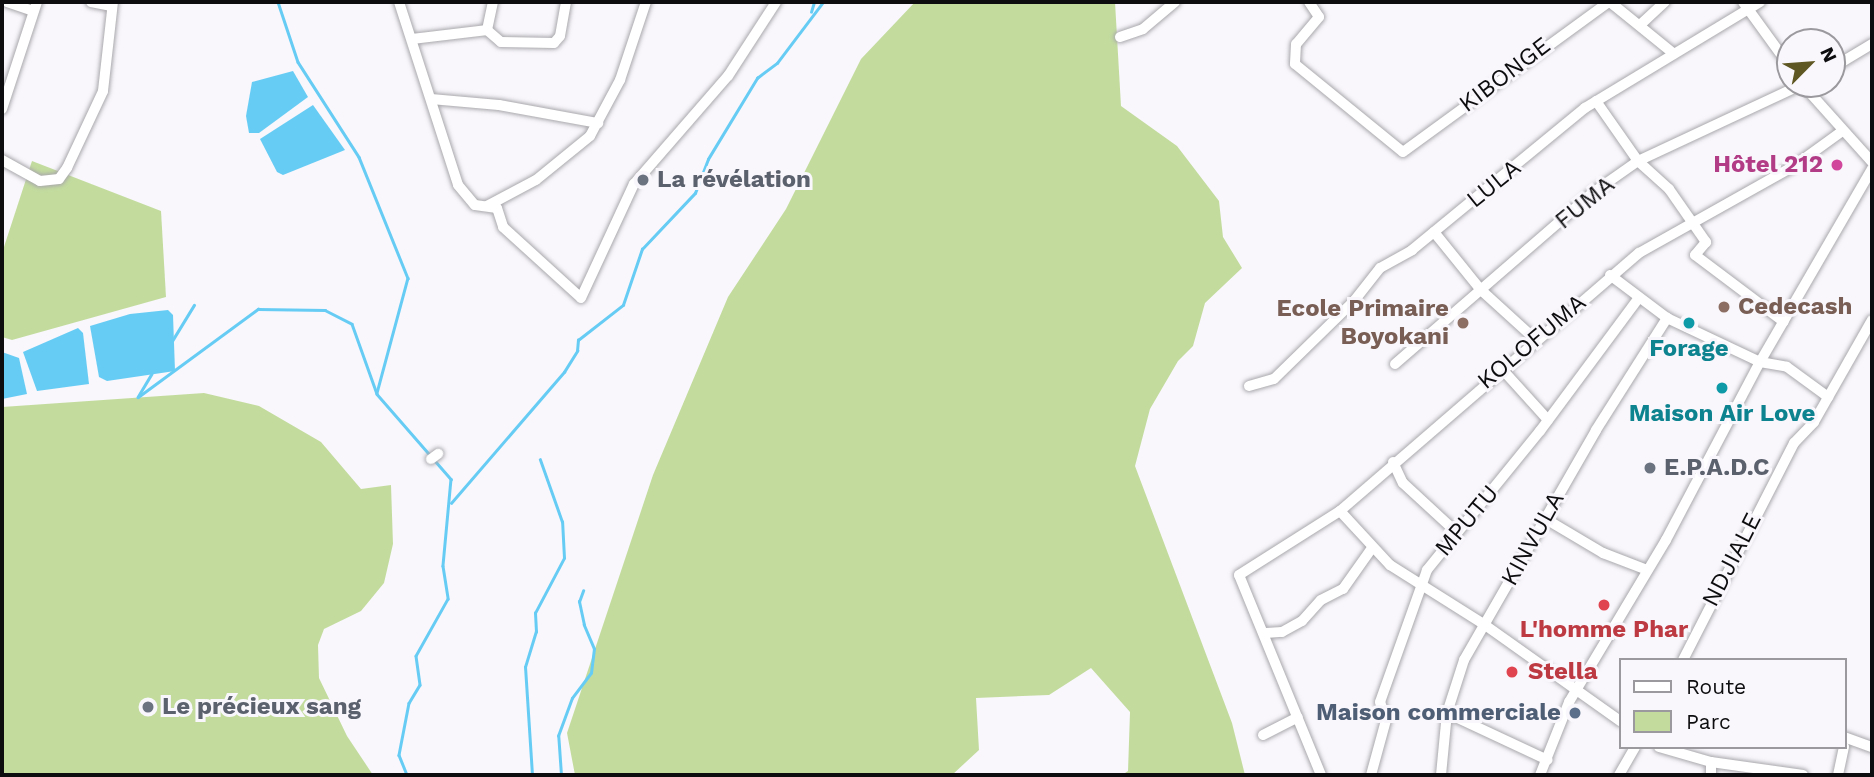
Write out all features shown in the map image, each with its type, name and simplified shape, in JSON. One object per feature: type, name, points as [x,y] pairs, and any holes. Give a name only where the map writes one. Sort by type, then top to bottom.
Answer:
[{"type":"street","points":[[2,109],[7,78],[35,7],[7,2]]},
{"type":"street","points":[[2,160],[40,181],[52,182],[67,168],[103,91],[113,4],[91,2]]},
{"type":"street","points":[[399,2],[458,185],[475,205],[497,208],[503,227],[581,298],[634,184],[728,76],[776,2]]},
{"type":"street","points":[[487,30],[493,2]]},
{"type":"street","points":[[412,39],[487,30],[501,43],[554,43],[560,36],[566,2]]},
{"type":"street","points":[[487,206],[554,167],[590,136],[629,57],[646,2]]},
{"type":"street","points":[[1120,37],[1143,29],[1175,2]]},
{"type":"street","name":"KIBONGE","points":[[1309,2],[1319,17],[1296,44],[1295,64],[1403,152],[1609,2]]},
{"type":"street","points":[[1609,2],[1674,54]]},
{"type":"street","points":[[1640,25],[1665,2]]},
{"type":"street","name":"LULA","points":[[1249,386],[1274,379],[1354,302],[1380,268],[1434,232],[1596,101],[1746,6],[1760,2]]},
{"type":"street","points":[[1746,6],[1776,48]]},
{"type":"street","points":[[1846,60],[1872,44]]},
{"type":"street","name":"FUMA","points":[[1395,364],[1591,194],[1638,161],[1776,96]]},
{"type":"street","points":[[1813,98],[1841,132],[1872,162]]},
{"type":"street","points":[[431,99],[499,105],[598,123]]},
{"type":"street","points":[[1596,101],[1638,161],[1669,189],[1693,221],[1706,242],[1695,255],[1784,323]]},
{"type":"street","name":"KOLOFUMA","points":[[1266,633],[1239,575],[1340,511],[1393,462],[1611,275],[1693,221],[1794,166],[1841,132]]},
{"type":"street","points":[[1540,775],[1569,702],[1578,693],[1760,362],[1872,169]]},
{"type":"street","points":[[1434,232],[1481,290],[1537,341]]},
{"type":"street","points":[[1611,275],[1638,299],[1667,318],[1760,362],[1787,367],[1828,397]]},
{"type":"street","name":"MPUTU","points":[[1371,775],[1386,720],[1380,702],[1421,583],[1455,531],[1548,420],[1638,299]]},
{"type":"street","name":"KINVULA","points":[[1441,775],[1447,713],[1464,660],[1544,517],[1667,318]]},
{"type":"street","name":"NDJIALE","points":[[1684,658],[1794,443],[1828,397],[1872,322]]},
{"type":"street","points":[[1501,368],[1548,420]]},
{"type":"street","points":[[1393,462],[1403,483],[1455,531]]},
{"type":"street","points":[[1340,511],[1390,565],[1485,625],[1618,720]]},
{"type":"street","points":[[1544,517],[1591,547],[1647,570]]},
{"type":"street","points":[[1321,775],[1266,633],[1282,632],[1302,621],[1321,600],[1343,589],[1372,548]]},
{"type":"street","points":[[1447,713],[1548,760]]},
{"type":"street","points":[[1263,734],[1298,717]]},
{"type":"street","points":[[1846,741],[1872,747]]},
{"type":"street","points":[[1619,775],[1635,749]]},
{"type":"street","points":[[1666,749],[1711,762],[1802,775]]},
{"type":"street","points":[[1838,775],[1843,749]]},
{"type":"street","points":[[1711,762],[1711,775]]},
{"type":"green space","points":[[915,2],[1115,2],[1121,106],[1177,146],[1219,201],[1223,237],[1242,268],[1205,303],[1193,346],[1178,361],[1150,409],[1135,466],[1232,723],[1245,775],[1122,775],[1128,771],[1130,712],[1091,668],[1049,695],[976,698],[979,750],[952,775],[575,775],[567,733],[653,475],[728,297],[786,209],[861,59]]},
{"type":"green space","points":[[32,161],[161,211],[166,297],[12,340],[2,337],[2,253]]},
{"type":"green space","points":[[204,393],[259,406],[321,442],[361,489],[391,485],[393,544],[384,583],[361,611],[324,629],[318,645],[319,678],[347,736],[373,775],[2,775],[2,407]]},
{"type":"water","points":[[293,71],[308,97],[259,133],[249,133],[246,116],[252,82]]},
{"type":"water","points":[[313,105],[345,150],[283,175],[277,172],[260,139]]},
{"type":"water","points":[[168,310],[173,315],[175,371],[107,381],[99,377],[90,326],[130,314]]},
{"type":"water","points":[[78,328],[83,333],[89,384],[37,391],[23,352]]},
{"type":"water","points":[[2,352],[19,358],[27,394],[2,399]]},
{"type":"waterway","points":[[278,2],[298,62],[359,157],[408,278],[377,393]]},
{"type":"waterway","points":[[811,12],[814,2]]},
{"type":"waterway","points":[[451,503],[564,372],[577,351],[578,340],[623,305],[642,249],[695,193],[708,159],[757,78],[777,63],[823,2]]},
{"type":"waterway","points":[[172,341],[194,305]]},
{"type":"waterway","points":[[152,374],[138,397],[258,309],[325,310],[352,324],[377,394],[451,479],[443,566],[448,599],[416,656],[420,685],[409,703],[399,755],[407,775]]},
{"type":"waterway","points":[[532,775],[525,667],[536,632],[535,613],[564,558],[562,522],[540,460]]},
{"type":"waterway","points":[[561,775],[558,736],[572,698],[591,673],[594,649],[584,625],[579,602],[583,591]]},
{"type":"place","name":"Hôtel 212","points":[[1837,165]]},
{"type":"place","name":"La révélation","points":[[643,180]]},
{"type":"place","name":"Cedecash","points":[[1724,307]]},
{"type":"place","name":"Ecole Primaire Boyokani","points":[[1463,323]]},
{"type":"place","name":"Forage","points":[[1689,323]]},
{"type":"place","name":"Maison Air Love","points":[[1722,388]]},
{"type":"place","name":"E.P.A.D.C","points":[[1650,468]]},
{"type":"place","name":"L'homme Phar","points":[[1604,605]]},
{"type":"place","name":"Stella","points":[[1512,672]]},
{"type":"place","name":"Le précieux sang","points":[[148,707]]},
{"type":"place","name":"Maison commerciale","points":[[1575,713]]}]
